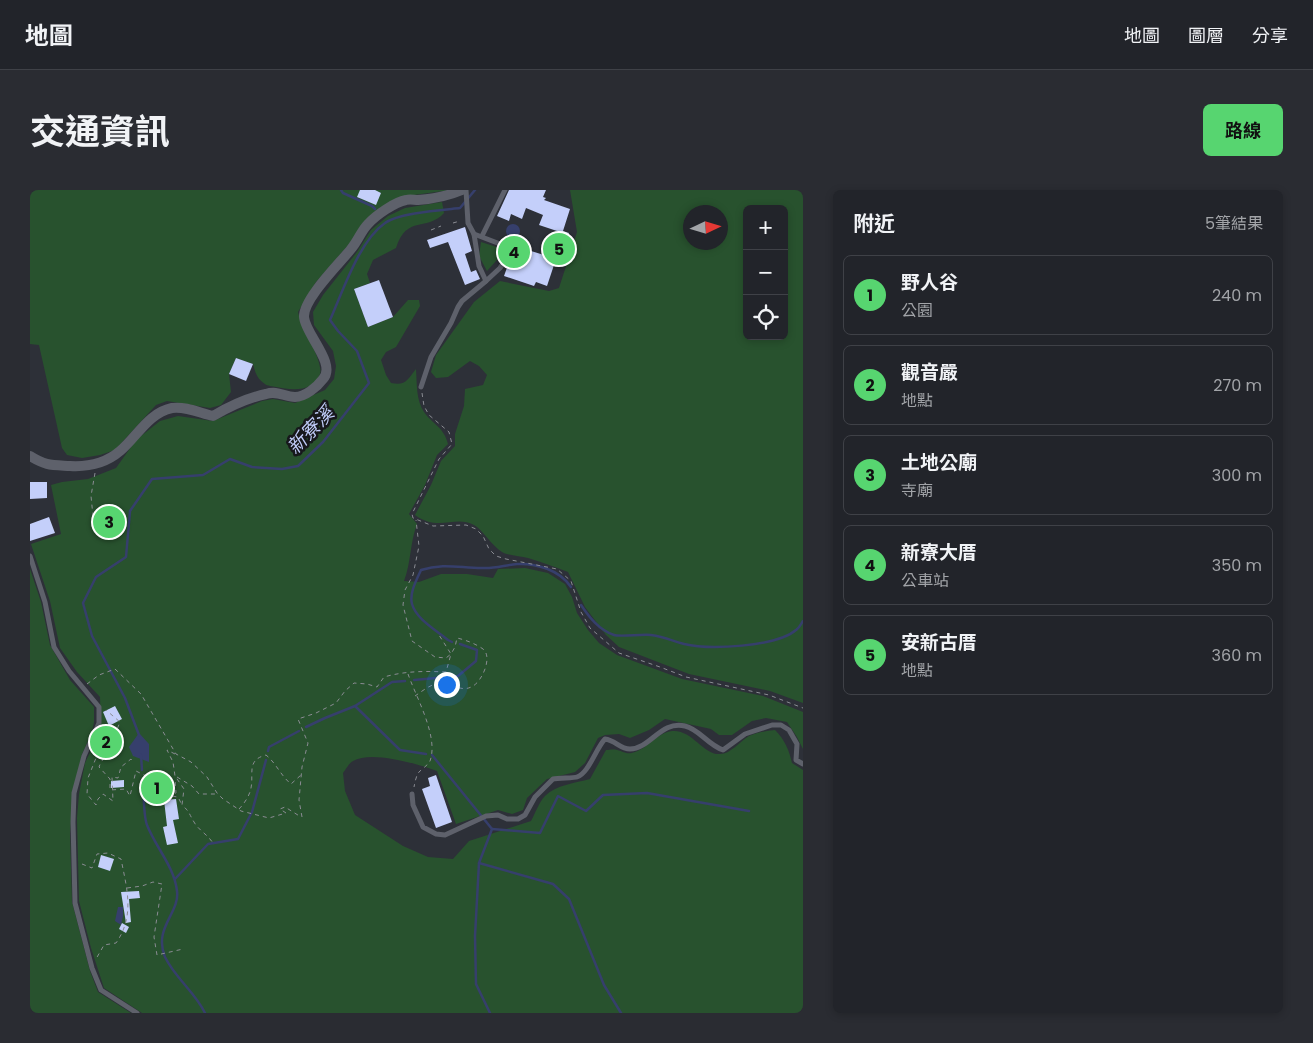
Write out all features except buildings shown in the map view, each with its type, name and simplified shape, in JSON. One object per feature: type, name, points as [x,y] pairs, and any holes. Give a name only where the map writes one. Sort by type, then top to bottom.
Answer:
[{"type":"street","points":[[30,456],[44,465],[82,467],[111,457],[120,451],[144,425],[164,411],[174,408],[187,409],[213,416],[244,400],[266,393],[277,392],[295,397],[304,395],[325,378],[327,370],[322,354],[308,330],[304,316],[307,306],[321,285],[352,249],[369,223],[382,212],[406,200],[442,197],[465,192]]},
{"type":"lane","points":[[482,236],[505,190]]},
{"type":"lane","points":[[465,192],[469,215],[468,223],[474,234],[479,266],[486,281]]},
{"type":"lane","points":[[421,387],[430,357],[451,323],[458,306],[500,268],[510,253],[508,247],[474,234]]},
{"type":"lane","points":[[30,556],[44,602],[54,647],[69,672],[99,707],[98,723],[84,756],[74,793],[75,903],[92,968],[101,990],[137,1013]]},
{"type":"lane","points":[[412,794],[413,805],[423,828],[436,834],[445,836],[486,816],[498,814],[507,819],[518,820],[526,815],[535,797],[554,779],[577,777],[584,772],[599,745],[605,739],[613,740],[621,747],[629,749],[638,747],[664,728],[676,725],[686,726],[700,734],[709,743],[723,750],[745,734],[772,725],[781,725],[789,730],[797,744],[796,760],[803,764]]},
{"type":"path","points":[[431,230],[441,226]]},
{"type":"path","points":[[421,387],[424,406],[429,415],[449,432],[452,444],[439,459],[412,514],[413,518],[433,526],[466,525],[476,529],[484,536],[489,549],[496,556],[557,569],[572,581],[581,612],[590,628],[618,653],[660,666],[686,678],[769,695],[803,708]]},
{"type":"path","points":[[96,462],[91,496],[93,516],[118,513]]},
{"type":"path","points":[[416,520],[419,546],[413,575],[405,590],[403,606],[412,641],[435,657],[446,658],[451,654]]},
{"type":"path","points":[[439,635],[451,654]]},
{"type":"path","points":[[168,797],[176,793],[173,762],[167,750],[191,762],[207,777],[222,799],[241,811],[269,818],[286,813],[280,809],[285,807],[302,817],[299,800],[301,775],[308,743],[298,719],[336,703],[354,683],[377,687],[384,677],[398,673],[419,670],[446,672],[458,638],[467,641],[486,653],[487,658],[484,669],[480,679],[474,686],[464,690],[446,683],[436,684],[416,696]]},
{"type":"path","points":[[83,687],[99,675],[115,669],[141,694],[176,754]]},
{"type":"path","points":[[407,673],[424,712],[432,742],[429,762],[417,774],[412,794]]},
{"type":"path","points":[[105,709],[120,722],[116,732],[115,746],[99,767],[110,779],[110,790],[126,789],[130,796],[136,771],[146,776],[156,794],[178,797],[182,805],[191,814],[194,823],[213,843]]},
{"type":"path","points":[[84,756],[115,746]]},
{"type":"path","points":[[110,752],[96,758],[88,778],[87,794],[96,805],[98,799],[103,794],[113,801],[112,778],[118,778],[121,767],[131,759],[133,762]]},
{"type":"path","points":[[238,809],[244,804],[251,788],[251,772],[255,761],[260,756],[268,756],[291,784],[301,775]]},
{"type":"path","points":[[175,776],[192,786],[199,794],[217,794]]},
{"type":"path","points":[[175,776],[184,789],[182,805]]},
{"type":"path","points":[[74,862],[92,868],[97,854],[108,853],[121,860],[126,889],[128,917],[119,939],[116,943],[104,946],[92,968]]},
{"type":"path","points":[[126,889],[153,882],[162,884],[154,937],[157,955],[183,949]]},
{"type":"green space","points":[[30,190],[451,190],[399,197],[350,243],[316,282],[298,312],[319,361],[320,374],[312,384],[301,389],[267,385],[258,378],[253,364],[236,358],[229,374],[231,392],[221,405],[210,408],[167,401],[156,405],[115,450],[82,458],[67,455],[62,448],[39,345],[30,344]]},
{"type":"green space","points":[[570,190],[803,190],[803,703],[770,691],[689,674],[619,647],[606,635],[585,607],[568,572],[525,557],[502,552],[480,530],[467,522],[431,522],[415,515],[441,461],[455,446],[455,434],[464,406],[465,389],[483,385],[487,375],[479,366],[470,361],[448,377],[436,378],[431,372],[436,355],[474,302],[500,281],[549,291],[559,288],[577,232]]},
{"type":"green space","points":[[442,202],[444,213],[438,219],[412,227],[406,231],[396,248],[373,260],[367,274],[370,283],[354,289],[368,327],[393,317],[408,300],[419,300],[420,306],[396,347],[386,352],[381,360],[391,383],[403,383],[416,369],[417,392],[421,407],[444,434],[448,444],[437,455],[425,485],[409,514],[417,524],[404,581],[419,582],[441,574],[467,574],[493,578],[498,569],[525,568],[548,573],[565,584],[577,613],[588,630],[599,643],[617,655],[682,679],[763,696],[803,712],[803,749],[787,722],[766,718],[752,721],[732,735],[719,735],[711,729],[665,719],[649,730],[630,738],[619,734],[605,735],[598,738],[585,763],[575,772],[547,779],[527,798],[523,810],[512,814],[498,810],[456,824],[437,771],[395,759],[382,757],[361,758],[352,762],[343,773],[345,791],[355,815],[403,846],[428,857],[453,859],[469,841],[531,821],[539,805],[549,792],[566,785],[590,779],[606,750],[632,753],[645,747],[662,734],[679,731],[686,734],[708,751],[720,754],[732,750],[749,736],[775,730],[786,745],[792,763],[803,770],[803,1013],[142,1013],[104,988],[79,901],[77,818],[85,763],[101,729],[100,697],[77,672],[60,648],[50,601],[31,544],[61,534],[51,485],[88,479],[116,468],[136,440],[160,421],[178,416],[213,421],[262,401],[273,399],[295,403],[325,390],[334,379],[336,366],[333,351],[314,325],[313,312],[323,295],[357,252],[371,230],[388,216],[405,208]]},
{"type":"green space","points":[[481,242],[506,250],[487,271],[479,256]]},
{"type":"green space","points":[[30,569],[41,602],[50,645],[70,680],[94,707],[92,733],[82,754],[73,792],[70,834],[72,902],[90,971],[98,992],[131,1013],[30,1013]]},
{"type":"water","points":[[510,224],[516,224],[520,231],[516,238],[510,238],[506,234],[506,228]]},
{"type":"water","points":[[139,733],[149,744],[149,762],[133,756],[129,747]]},
{"type":"water","points":[[118,907],[123,907],[121,925],[115,921]]},
{"type":"waterway","points":[[341,190],[343,193],[375,209]]},
{"type":"waterway","name":"新寮溪","points":[[139,735],[125,698],[92,636],[83,603],[96,577],[126,557],[130,511],[152,479],[203,475],[230,459],[252,467],[282,469],[298,466],[323,442],[369,383],[357,351],[330,320],[353,267],[367,242],[376,231],[391,220],[421,212],[460,208],[475,190]]},
{"type":"waterway","points":[[452,642],[427,624],[414,609],[411,600],[414,586],[421,570],[438,566],[494,568],[524,564],[540,566],[554,572],[561,576],[571,587]]},
{"type":"waterway","points":[[581,605],[599,626],[614,635],[651,635],[695,646],[742,646],[774,640],[796,630],[803,621]]},
{"type":"waterway","points":[[414,680],[458,676],[476,661],[477,650],[460,644]]},
{"type":"waterway","points":[[355,706],[392,682],[405,681]]},
{"type":"waterway","points":[[306,727],[355,706],[400,750],[426,754]]},
{"type":"waterway","points":[[268,751],[269,747],[299,731]]},
{"type":"waterway","name":"新寮溪","points":[[141,755],[142,770]]},
{"type":"waterway","points":[[432,755],[492,829],[479,863],[475,936],[476,984],[490,1013]]},
{"type":"waterway","points":[[175,879],[208,844],[238,839],[252,812],[266,760]]},
{"type":"waterway","name":"新寮溪","points":[[143,780],[144,809],[147,825],[169,865],[177,891],[175,907],[164,929],[162,947],[169,965],[196,998],[205,1013]]},
{"type":"waterway","points":[[492,829],[540,833],[558,796],[586,811],[603,795],[647,793],[749,811]]},
{"type":"waterway","points":[[479,863],[553,884],[569,899],[604,985],[621,1013]]},
{"type":"place","name":"安新古厝","points":[[559,249]]},
{"type":"place","name":"新寮大厝","points":[[514,252]]},
{"type":"place","name":"土地公廟","points":[[109,522]]},
{"type":"place","name":"觀音嚴","points":[[106,742]]},
{"type":"place","name":"野人谷","points":[[157,788]]}]
